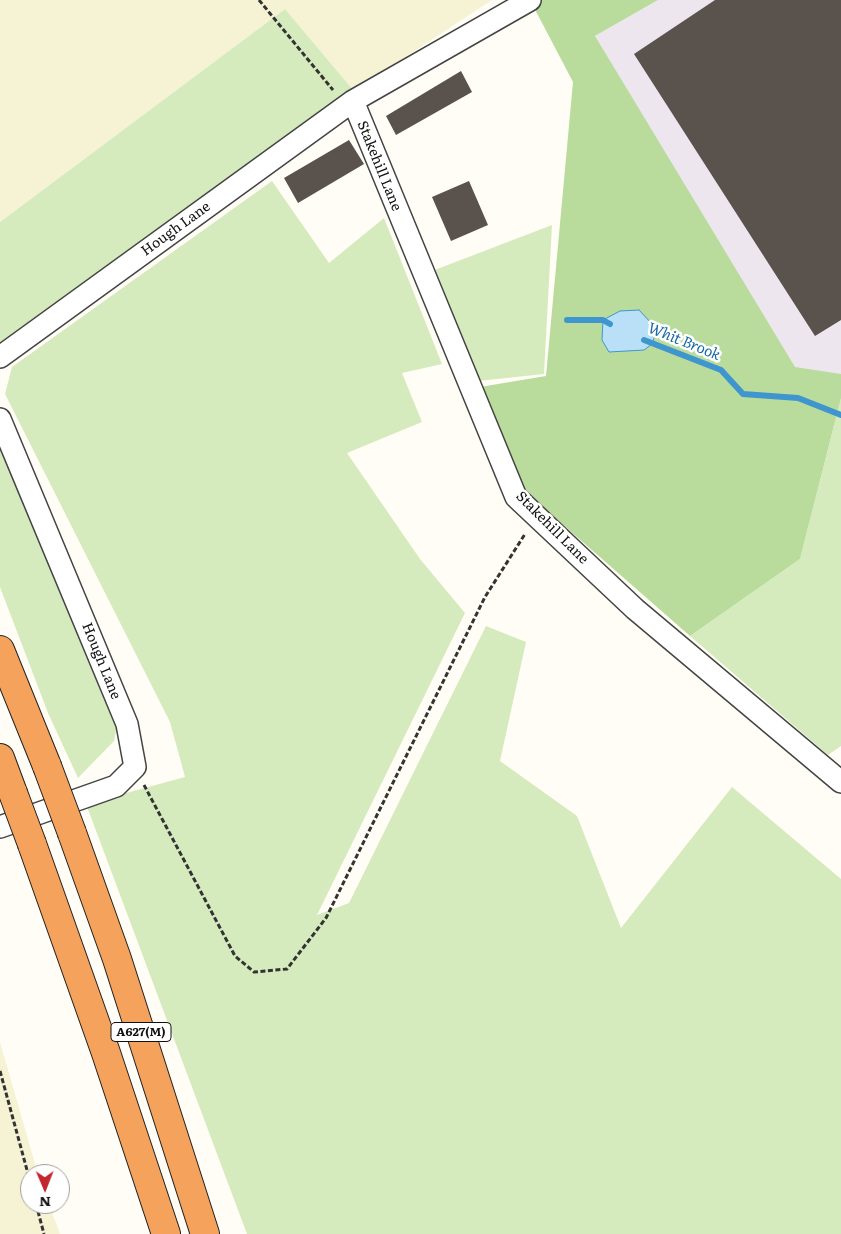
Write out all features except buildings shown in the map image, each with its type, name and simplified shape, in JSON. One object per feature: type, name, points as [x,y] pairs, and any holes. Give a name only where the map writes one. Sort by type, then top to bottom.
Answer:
[{"type":"highway","name":"A627(M)","points":[[0,650],[47,766],[117,959],[222,1234]]},
{"type":"highway","name":"A627(M)","points":[[0,758],[106,1053],[166,1234]]},
{"type":"highway","name":"A627(M)","points":[[117,959],[205,1234]]},
{"type":"highway","name":"A627(M)","points":[[106,1053],[153,1234]]},
{"type":"street","name":"Hough Lane","points":[[0,357],[349,104],[530,0]]},
{"type":"street","name":"Stakehill Lane","points":[[349,104],[516,497],[635,610],[841,782]]},
{"type":"street","name":"Hough Lane","points":[[0,419],[127,724],[135,767]]},
{"type":"street","points":[[0,827],[116,786],[135,767]]},
{"type":"path","points":[[259,0],[349,104]]},
{"type":"path","points":[[135,767],[235,956],[254,972],[287,969],[326,918],[485,597],[536,516]]},
{"type":"path","points":[[0,1071],[25,1164]]},
{"type":"path","points":[[39,1214],[44,1234]]},
{"type":"shaded area","points":[[0,0],[492,0],[354,91],[285,9],[0,222]]},
{"type":"shaded area","points":[[658,0],[841,0],[841,381],[785,371],[595,36]]},
{"type":"shaded area","points":[[0,1042],[35,1164],[20,1164],[20,1214],[53,1214],[60,1234],[0,1234]]},
{"type":"green space","points":[[530,0],[658,0],[595,36],[795,367],[841,374],[841,398],[800,559],[690,636],[520,487],[480,387],[546,376],[573,82]]},
{"type":"green space","points":[[285,9],[354,91],[275,143],[0,346],[0,222]]},
{"type":"green space","points":[[272,181],[329,263],[384,218],[442,364],[402,373],[422,422],[347,453],[420,559],[465,613],[317,915],[349,903],[486,626],[526,642],[500,761],[577,816],[621,928],[732,787],[841,879],[841,1234],[247,1234],[86,804],[185,777],[170,722],[5,394],[12,367]]},
{"type":"green space","points":[[552,225],[544,374],[478,381],[432,271]]},
{"type":"green space","points":[[841,398],[841,746],[828,755],[690,636],[800,559]]},
{"type":"green space","points":[[0,446],[117,726],[114,741],[78,778],[48,713],[0,587]]},
{"type":"water","points":[[639,310],[654,326],[655,335],[652,344],[644,350],[609,352],[602,340],[603,320],[620,311]]},
{"type":"waterway","name":"Whit Brook","points":[[567,320],[603,320],[610,324]]},
{"type":"waterway","name":"Whit Brook","points":[[644,340],[721,370],[743,394],[798,398],[841,415]]}]
